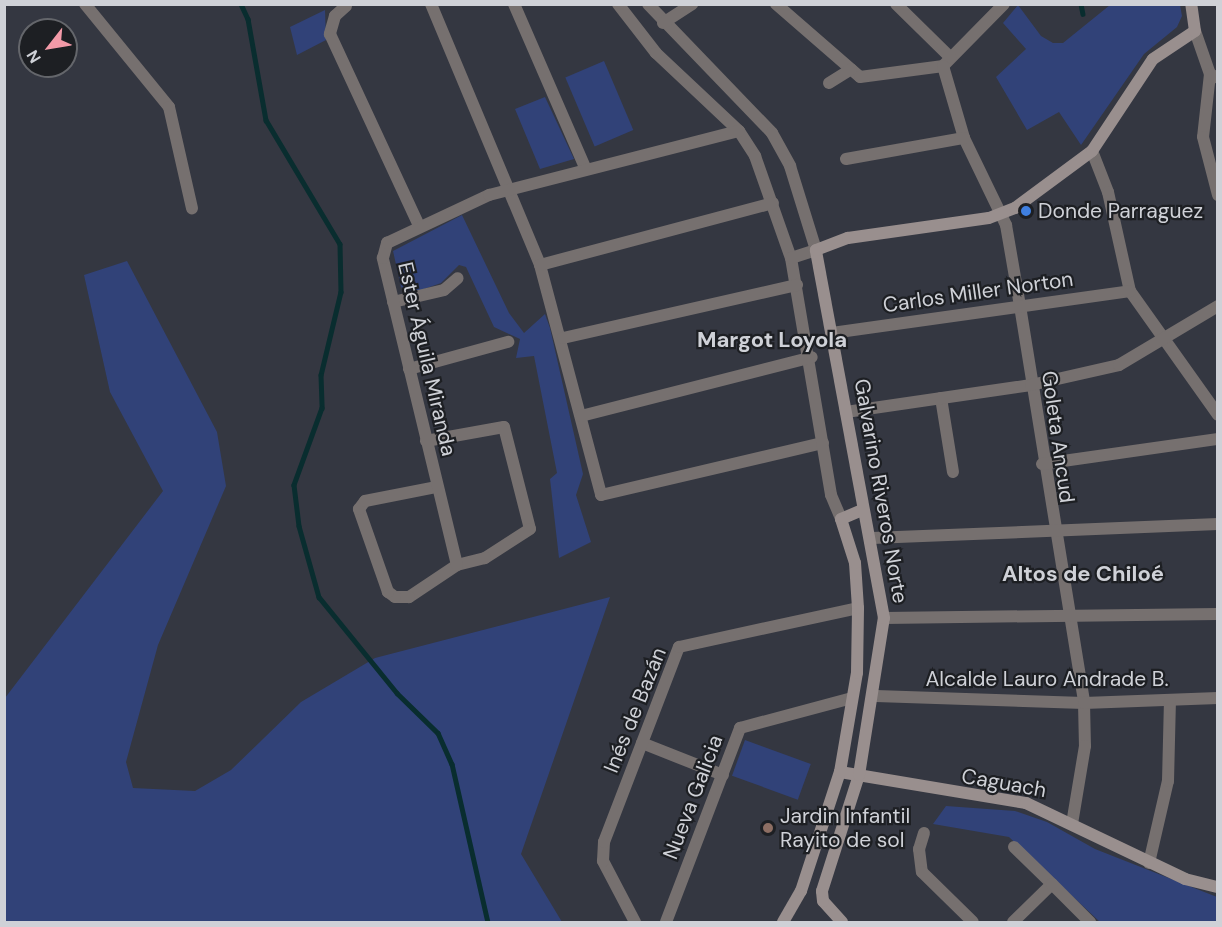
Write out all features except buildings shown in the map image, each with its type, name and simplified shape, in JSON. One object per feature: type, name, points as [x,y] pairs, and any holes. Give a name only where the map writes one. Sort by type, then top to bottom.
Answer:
[{"type":"street","points":[[85,4],[169,107],[192,208]]},
{"type":"street","points":[[431,4],[540,265],[563,338],[602,495],[823,442]]},
{"type":"street","points":[[514,4],[585,168]]},
{"type":"street","points":[[618,4],[656,53],[739,131],[773,203],[791,258],[812,357],[831,495],[855,563],[858,608],[852,698],[840,772],[801,891],[783,922]]},
{"type":"street","name":"Galvarino Riveros Norte","points":[[648,4],[663,23],[772,133],[790,166],[816,250],[862,510],[872,538],[884,618],[876,696],[859,775],[822,891],[823,901],[842,922]]},
{"type":"street","points":[[663,23],[692,4]]},
{"type":"street","points":[[776,4],[856,73]]},
{"type":"street","points":[[896,4],[946,61]]},
{"type":"street","points":[[1191,4],[1195,31],[1214,76],[1203,137],[1218,195]]},
{"type":"street","points":[[349,5],[335,16],[330,34],[418,224]]},
{"type":"street","points":[[829,83],[856,73],[946,61],[1004,5]]},
{"type":"street","points":[[791,258],[848,238],[1002,216],[1092,151],[1153,58],[1195,31]]},
{"type":"street","name":"Goleta Ancud","points":[[946,61],[964,138],[1002,216],[1020,306],[1053,534],[1084,703],[1085,746],[1072,824]]},
{"type":"street","name":"Ester Águila Miranda","points":[[457,565],[436,487],[393,302],[384,250],[391,237],[507,189],[739,131]]},
{"type":"street","points":[[846,159],[964,138]]},
{"type":"street","points":[[1092,151],[1108,192],[1130,291],[1218,415]]},
{"type":"street","points":[[540,265],[773,203]]},
{"type":"street","points":[[393,302],[444,290],[458,278]]},
{"type":"street","points":[[563,338],[797,285]]},
{"type":"street","name":"Carlos Miller Norton","points":[[832,333],[1130,291]]},
{"type":"street","points":[[846,412],[1031,385],[1119,365],[1218,306]]},
{"type":"street","points":[[409,369],[508,342]]},
{"type":"street","points":[[581,416],[812,357]]},
{"type":"street","points":[[941,398],[953,472]]},
{"type":"street","points":[[426,441],[504,427],[531,520],[524,537],[486,558],[457,565],[409,597],[395,597],[388,592],[359,509],[366,501],[436,487]]},
{"type":"street","points":[[1042,464],[1218,439]]},
{"type":"street","points":[[841,519],[862,510]]},
{"type":"street","points":[[872,538],[1053,534],[1218,524]]},
{"type":"street","name":"Inés de Bazán","points":[[636,922],[603,861],[604,842],[679,647],[858,608]]},
{"type":"street","points":[[884,618],[1069,620],[1218,614]]},
{"type":"street","name":"Alcalde Lauro Andrade B.","points":[[876,696],[1084,703],[1218,698]]},
{"type":"street","name":"Nueva Galicia","points":[[666,922],[740,728],[852,698]]},
{"type":"street","points":[[1149,863],[1168,781],[1170,700]]},
{"type":"street","points":[[642,743],[723,775]]},
{"type":"street","name":"Caguach","points":[[840,772],[1026,803],[1149,863],[1218,887]]},
{"type":"street","points":[[924,833],[922,872],[973,922]]},
{"type":"street","points":[[1014,847],[1090,922]]},
{"type":"street","points":[[1013,922],[1052,884]]},
{"type":"shaded area","points":[[1018,5],[1041,36],[1053,43],[1063,43],[1110,5],[1180,5],[1182,16],[1177,27],[1144,54],[1081,145],[1059,112],[1027,130],[996,77],[1026,49],[1003,23]]},
{"type":"shaded area","points":[[325,10],[326,40],[297,55],[290,27]]},
{"type":"shaded area","points":[[604,61],[633,130],[595,146],[565,77]]},
{"type":"shaded area","points":[[545,97],[574,159],[540,169],[515,109]]},
{"type":"shaded area","points":[[462,215],[509,313],[524,333],[545,314],[550,328],[583,474],[576,495],[591,542],[559,558],[550,479],[557,473],[534,356],[516,358],[520,339],[494,327],[466,267],[459,265],[441,283],[410,294],[401,287],[393,251]]},
{"type":"shaded area","points":[[127,261],[217,432],[226,486],[158,645],[126,762],[133,788],[195,791],[231,770],[301,702],[375,658],[610,597],[521,854],[562,922],[5,922],[5,698],[163,491],[110,392],[84,275]]},
{"type":"shaded area","points":[[745,740],[811,764],[798,800],[732,776]]},
{"type":"shaded area","points":[[946,806],[1015,811],[1047,822],[1095,849],[1217,897],[1217,922],[1100,922],[1009,837],[933,824]]},
{"type":"waterway","points":[[241,4],[248,19],[266,120],[340,244],[341,292],[321,375],[322,408],[294,485],[299,526],[319,597],[397,693],[438,733],[452,764],[488,922]]},
{"type":"waterway","points":[[1081,4],[1083,14]]},
{"type":"place","name":"Donde Parraguez","points":[[1026,211]]},
{"type":"place","name":"Jardin Infantil Rayito de sol","points":[[768,828]]},
{"type":"district","name":"Margot Loyola","points":[[772,340]]},
{"type":"district","name":"Altos de Chiloé","points":[[1083,574]]}]
